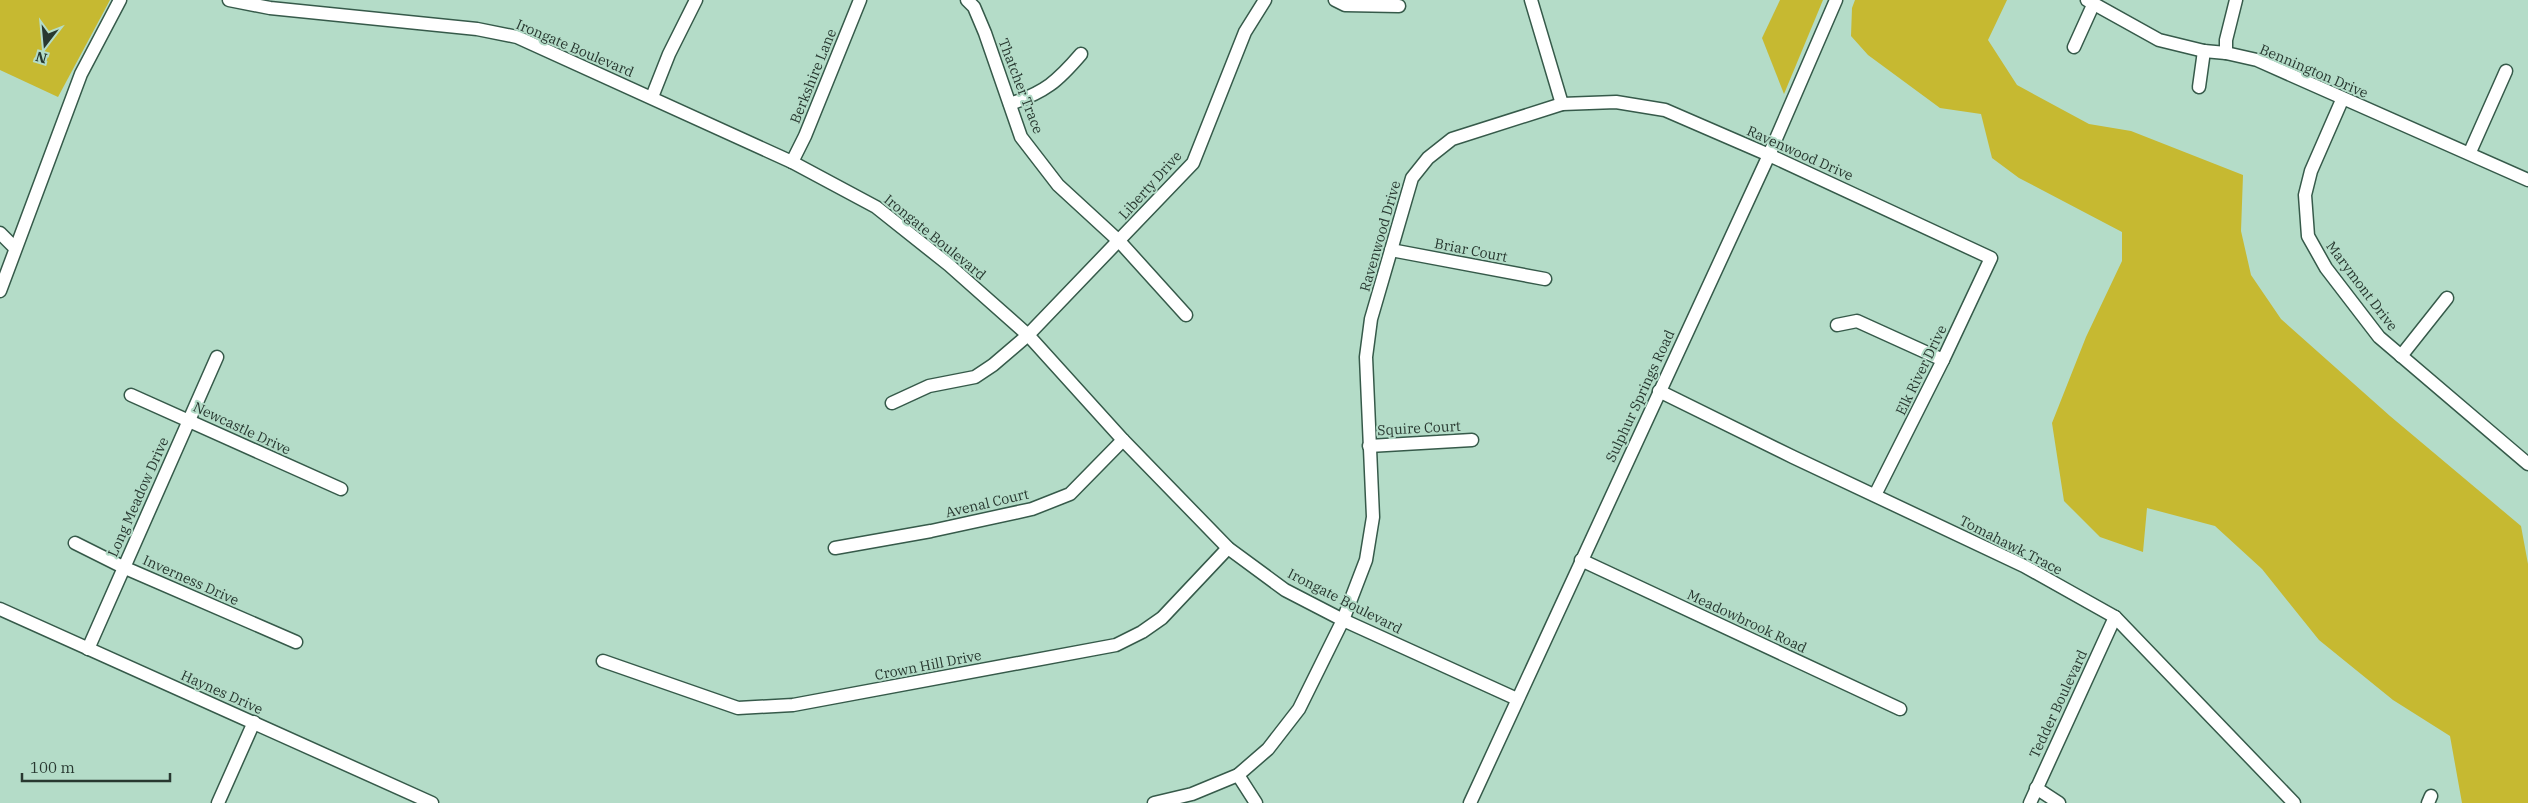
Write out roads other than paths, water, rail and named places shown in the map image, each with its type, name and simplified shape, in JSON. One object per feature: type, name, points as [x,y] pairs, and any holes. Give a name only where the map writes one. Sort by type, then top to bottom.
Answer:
[{"type":"street","points":[[0,291],[81,74],[120,0]]},
{"type":"street","name":"Irongate Boulevard","points":[[229,0],[270,8],[477,29],[517,36],[792,162],[876,207],[949,264],[1028,336],[1123,440],[1228,548],[1285,590],[1344,620],[1516,699]]},
{"type":"street","points":[[652,97],[669,54],[696,0]]},
{"type":"street","name":"Berkshire Lane","points":[[792,162],[806,136],[860,0]]},
{"type":"street","name":"Thatcher Trace","points":[[967,0],[974,6],[1021,136],[1058,185],[1120,242],[1186,315]]},
{"type":"street","name":"Liberty Drive","points":[[892,403],[929,386],[975,377],[1028,336],[1120,242],[1193,163],[1244,32],[1265,0]]},
{"type":"street","points":[[1335,0],[1345,5],[1399,6]]},
{"type":"street","points":[[1531,0],[1562,104]]},
{"type":"street","name":"Sulphur Springs Road","points":[[1470,803],[1516,699],[1769,155],[1836,0]]},
{"type":"street","points":[[2226,53],[2226,40],[2236,0]]},
{"type":"street","points":[[2074,47],[2090,2]]},
{"type":"street","name":"Bennington Drive","points":[[2090,2],[2159,40],[2204,52],[2226,53],[2257,60],[2342,100],[2470,152],[2528,180]]},
{"type":"street","points":[[2199,87],[2204,52]]},
{"type":"street","points":[[1010,104],[1031,96],[1058,81],[1081,54]]},
{"type":"street","points":[[2470,152],[2506,72]]},
{"type":"street","name":"Marymont Drive","points":[[2342,100],[2312,171],[2305,195],[2308,236],[2326,268],[2379,337],[2528,464]]},
{"type":"street","name":"Ravenwood Drive","points":[[1154,803],[1192,794],[1238,775],[1268,750],[1299,709],[1344,620],[1366,560],[1373,517],[1366,357],[1371,319],[1412,178],[1428,158],[1452,139],[1562,104],[1616,102],[1665,110],[1769,155],[1991,258]]},
{"type":"street","points":[[0,233],[16,248]]},
{"type":"street","name":"Briar Court","points":[[1391,250],[1545,279]]},
{"type":"street","name":"Elk River Drive","points":[[1875,495],[1943,360],[1991,258]]},
{"type":"street","points":[[2402,356],[2447,298]]},
{"type":"street","points":[[1838,326],[1857,321],[1943,360]]},
{"type":"street","name":"Long Meadow Drive","points":[[88,649],[217,357]]},
{"type":"street","name":"Tomahawk Trace","points":[[1659,391],[1793,457],[2024,566],[2114,617],[2294,803]]},
{"type":"street","name":"Newcastle Drive","points":[[130,394],[341,490]]},
{"type":"street","name":"Avenal Court","points":[[835,548],[931,531],[1032,509],[1070,494],[1123,440]]},
{"type":"street","name":"Squire Court","points":[[1369,446],[1472,440]]},
{"type":"street","name":"Inverness Drive","points":[[75,543],[124,567],[296,642]]},
{"type":"street","name":"Crown Hill Drive","points":[[603,662],[738,708],[792,706],[1116,645],[1142,632],[1162,618],[1228,548]]},
{"type":"street","name":"Meadowbrook Road","points":[[1581,560],[1900,709]]},
{"type":"street","name":"Haynes Drive","points":[[0,610],[432,803]]},
{"type":"street","name":"Tedder Boulevard","points":[[2030,803],[2114,617]]},
{"type":"street","points":[[218,803],[254,722]]},
{"type":"street","points":[[1238,775],[1256,803]]},
{"type":"street","points":[[2036,788],[2059,803]]}]
